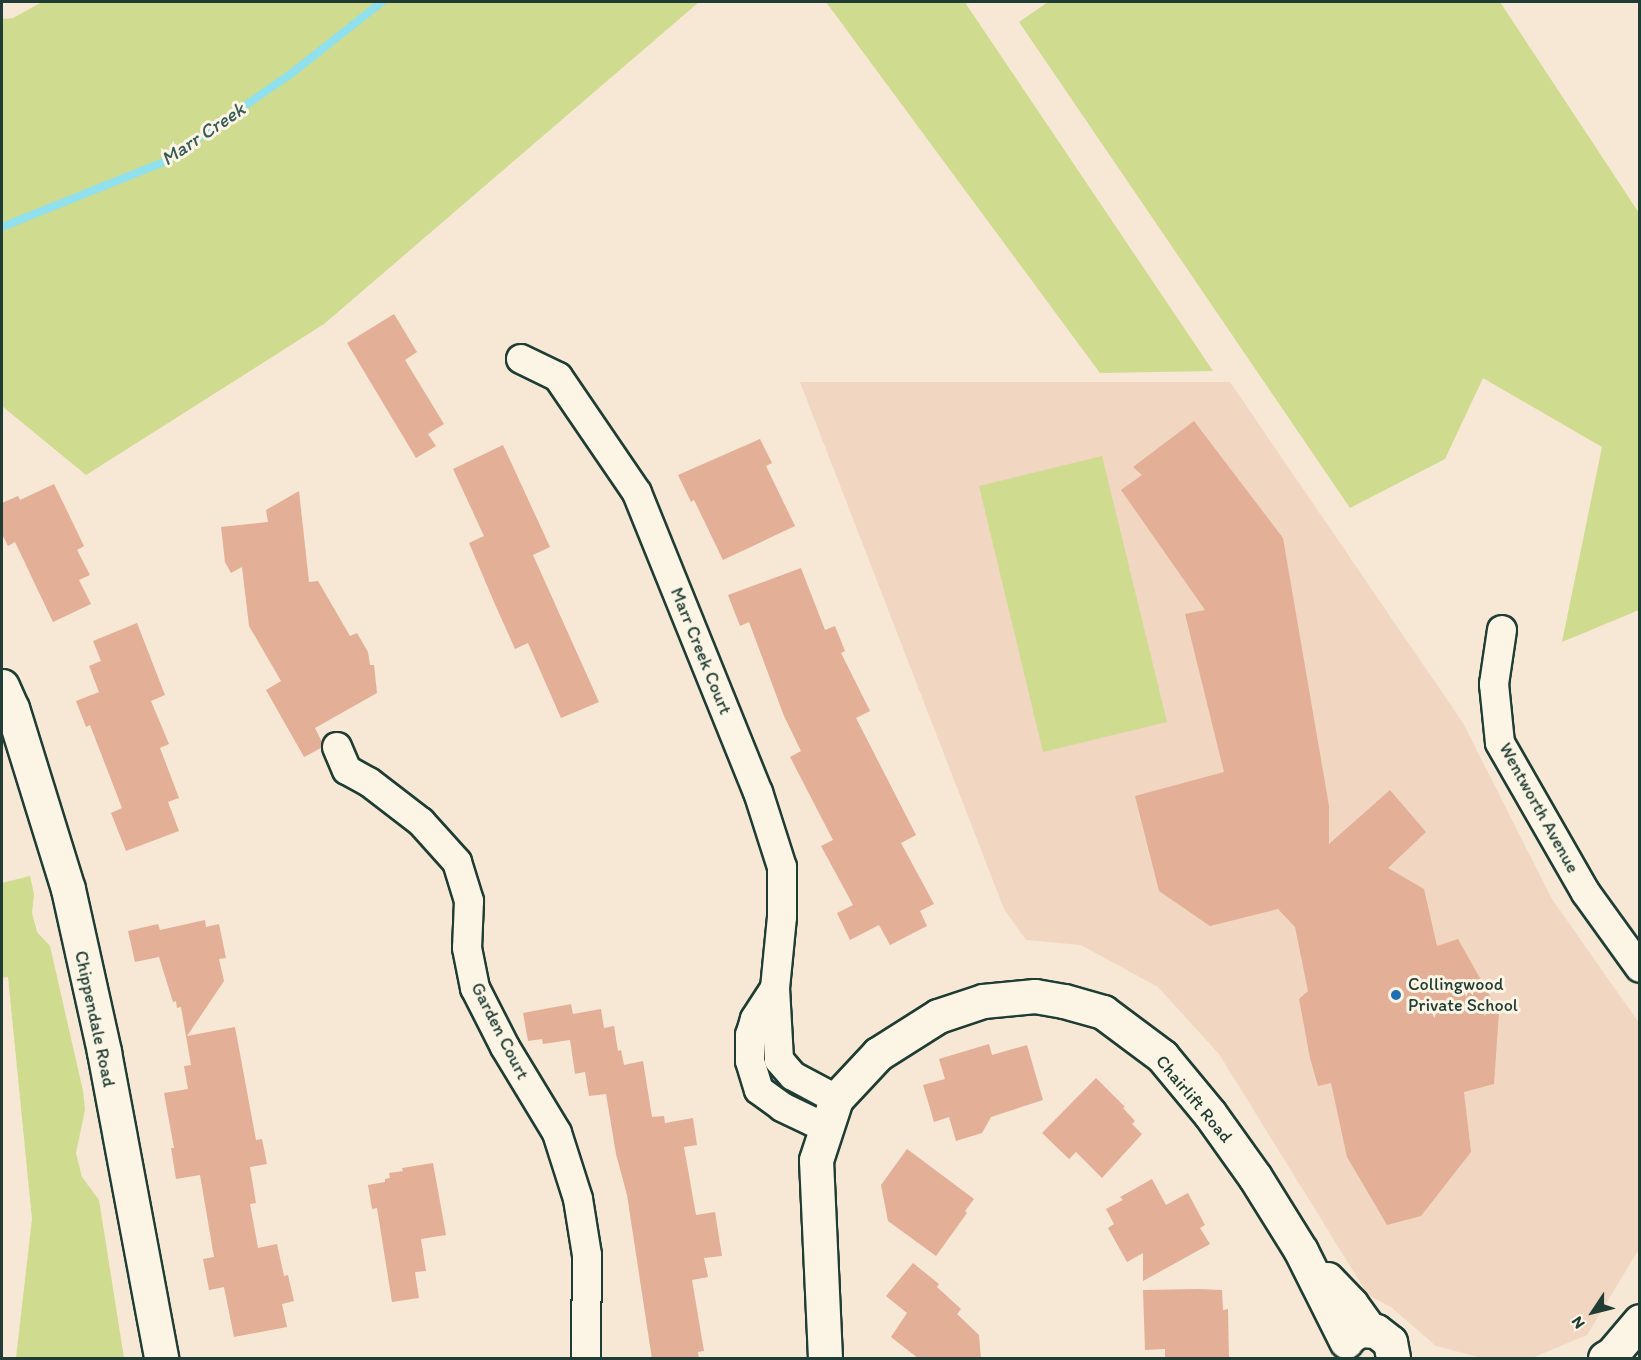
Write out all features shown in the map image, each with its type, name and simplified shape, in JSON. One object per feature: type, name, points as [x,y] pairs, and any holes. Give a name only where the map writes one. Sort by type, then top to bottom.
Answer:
[{"type":"street","name":"Marr Creek Court","points":[[521,359],[558,377],[637,494],[754,781],[782,867],[782,917],[775,988],[779,1060],[831,1114]]},
{"type":"street","name":"Wentworth Avenue","points":[[1502,630],[1494,684],[1500,743],[1586,893],[1640,968]]},
{"type":"street","name":"Chippendale Road","points":[[2,686],[12,708],[68,889],[104,1052],[161,1359]]},
{"type":"street","name":"Garden Court","points":[[338,747],[347,770],[369,782],[420,822],[457,862],[469,901],[467,948],[475,988],[556,1133],[578,1199],[586,1255],[586,1359]]},
{"type":"street","name":"Chairlift Road","points":[[825,1359],[816,1160],[831,1114],[878,1054],[938,1016],[983,1001],[1035,996],[1103,1012],[1162,1056],[1210,1114],[1255,1177],[1301,1251],[1347,1347]]},
{"type":"street","points":[[1605,1359],[1640,1321]]},
{"type":"street","points":[[1347,1347],[1384,1335],[1390,1342],[1393,1359]]},
{"type":"shaded area","points":[[800,382],[1230,382],[1463,723],[1552,899],[1639,1023],[1639,1249],[1587,1335],[1532,1358],[1482,1358],[1436,1346],[1391,1307],[1368,1295],[1219,1054],[1158,987],[1081,945],[1026,940],[1004,909]]},
{"type":"green space","points":[[42,2],[699,2],[324,324],[86,475],[2,406],[2,19],[13,18]]},
{"type":"green space","points":[[826,2],[968,2],[966,4],[1213,371],[1100,373]]},
{"type":"green space","points":[[1048,2],[1500,2],[1639,213],[1639,610],[1562,642],[1602,447],[1483,378],[1445,459],[1350,508],[1019,22]]},
{"type":"green space","points":[[1102,456],[1167,722],[1043,752],[979,486]]},
{"type":"green space","points":[[30,876],[34,894],[32,913],[37,932],[50,946],[83,1091],[85,1110],[76,1153],[82,1177],[99,1200],[124,1358],[16,1358],[32,1219],[8,977],[2,978],[2,883]]},
{"type":"building","points":[[394,314],[417,352],[405,360],[444,424],[428,434],[436,446],[416,458],[347,343]]},
{"type":"building","name":"Collingwood Private School","points":[[1194,421],[1283,538],[1329,806],[1329,844],[1390,790],[1426,832],[1388,868],[1424,889],[1437,946],[1458,939],[1499,1012],[1494,1084],[1464,1092],[1471,1152],[1421,1216],[1387,1225],[1347,1157],[1331,1083],[1318,1086],[1310,1058],[1299,999],[1308,991],[1295,927],[1278,909],[1210,926],[1159,891],[1135,796],[1224,772],[1185,614],[1205,610],[1121,490],[1142,475],[1133,467]]},
{"type":"building","points":[[760,439],[772,463],[766,466],[795,526],[723,560],[694,500],[691,502],[678,475]]},
{"type":"building","points":[[503,445],[550,547],[533,555],[599,702],[561,718],[528,643],[515,649],[494,602],[469,543],[484,536],[453,469]]},
{"type":"building","points":[[54,484],[84,546],[77,550],[90,575],[79,580],[91,604],[53,622],[15,542],[8,546],[2,534],[2,503],[18,496],[20,500]]},
{"type":"building","points":[[299,491],[309,582],[318,581],[350,636],[357,633],[368,652],[370,665],[374,665],[377,693],[315,728],[322,742],[321,748],[304,757],[266,690],[281,681],[249,626],[242,567],[231,573],[225,562],[221,527],[268,522],[266,510]]},
{"type":"building","points":[[801,568],[825,630],[835,626],[845,651],[841,653],[870,711],[856,718],[916,835],[901,843],[934,904],[920,911],[927,926],[890,945],[879,925],[850,940],[837,913],[853,905],[821,846],[833,840],[790,757],[801,751],[784,716],[749,622],[740,626],[728,595]]},
{"type":"building","points":[[137,623],[165,695],[151,701],[169,744],[160,748],[179,798],[168,802],[179,831],[126,851],[111,813],[122,808],[90,725],[86,727],[76,701],[99,692],[89,666],[101,661],[93,641]]},
{"type":"building","points":[[205,920],[206,927],[219,924],[226,958],[219,959],[224,981],[187,1036],[235,1027],[256,1140],[262,1139],[267,1164],[250,1167],[256,1203],[250,1204],[258,1248],[277,1244],[284,1276],[288,1275],[294,1301],[282,1304],[287,1327],[234,1337],[224,1287],[209,1290],[203,1259],[214,1257],[200,1175],[176,1179],[171,1148],[174,1148],[164,1093],[188,1089],[184,1066],[191,1065],[181,1007],[177,1008],[176,1001],[173,1002],[159,957],[135,962],[128,931],[158,924],[160,930]]},
{"type":"building","points":[[571,1004],[573,1014],[601,1009],[604,1028],[614,1026],[618,1051],[621,1050],[624,1065],[643,1061],[652,1117],[664,1116],[665,1123],[693,1118],[697,1145],[684,1147],[696,1215],[715,1212],[722,1256],[704,1258],[708,1277],[692,1280],[704,1351],[698,1352],[699,1359],[652,1359],[627,1195],[616,1154],[606,1094],[589,1096],[585,1072],[575,1074],[570,1040],[543,1044],[542,1039],[528,1041],[523,1013]]},
{"type":"building","points":[[989,1044],[992,1055],[1027,1045],[1043,1100],[991,1117],[982,1133],[956,1141],[949,1117],[934,1122],[923,1085],[945,1079],[939,1059]]},
{"type":"building","points":[[1096,1078],[1125,1107],[1123,1108],[1135,1121],[1132,1124],[1142,1134],[1102,1178],[1076,1152],[1069,1159],[1042,1133]]},
{"type":"building","points":[[907,1149],[974,1199],[965,1211],[967,1213],[936,1256],[888,1221],[881,1185]]},
{"type":"building","points":[[433,1163],[446,1235],[421,1239],[426,1271],[415,1272],[419,1298],[392,1302],[377,1208],[372,1209],[368,1185],[385,1182],[385,1179],[390,1178],[389,1173],[403,1171],[402,1168]]},
{"type":"building","points":[[1152,1179],[1166,1205],[1188,1193],[1205,1225],[1200,1228],[1210,1244],[1143,1281],[1143,1253],[1127,1262],[1108,1228],[1114,1224],[1106,1209],[1123,1200],[1120,1197]]},
{"type":"building","points":[[913,1263],[939,1284],[937,1287],[961,1309],[957,1314],[979,1335],[981,1359],[919,1359],[891,1337],[907,1313],[886,1296]]},
{"type":"building","points":[[1143,1290],[1222,1290],[1223,1310],[1228,1309],[1229,1359],[1165,1359],[1165,1349],[1145,1350]]},
{"type":"waterway","name":"Marr Creek","points":[[2,227],[164,162],[292,73],[382,2]]},
{"type":"place","name":"Collingwood Private School","points":[[1396,995]]}]
